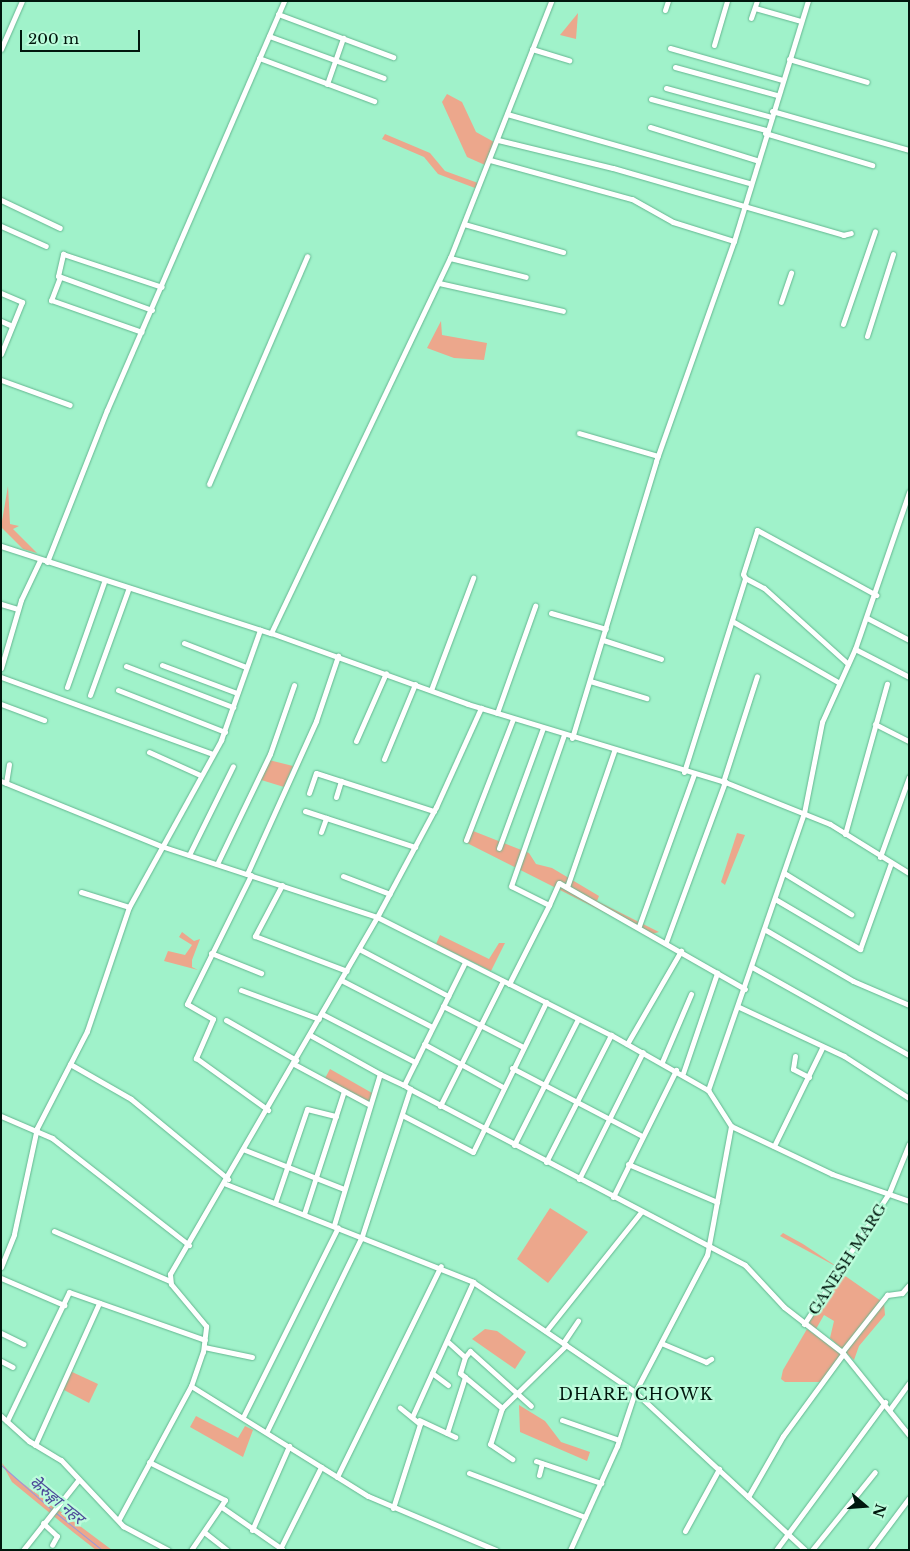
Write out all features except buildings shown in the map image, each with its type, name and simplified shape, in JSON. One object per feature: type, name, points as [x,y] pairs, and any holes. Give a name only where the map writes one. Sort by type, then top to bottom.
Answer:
[{"type":"street","points":[[1,49],[22,1]]},
{"type":"street","points":[[47,562],[142,332],[284,1]]},
{"type":"street","points":[[271,634],[439,283],[498,140],[551,1]]},
{"type":"street","points":[[665,10],[668,1]]},
{"type":"street","points":[[714,45],[728,1]]},
{"type":"street","points":[[751,18],[757,1]]},
{"type":"street","points":[[572,738],[658,456],[734,241],[756,160],[808,1]]},
{"type":"street","points":[[755,8],[801,21]]},
{"type":"street","points":[[278,14],[393,57]]},
{"type":"street","points":[[269,36],[384,78]]},
{"type":"street","points":[[327,84],[343,38]]},
{"type":"street","points":[[670,48],[782,80]]},
{"type":"street","points":[[532,49],[569,60]]},
{"type":"street","points":[[259,58],[374,101]]},
{"type":"street","points":[[789,59],[867,82]]},
{"type":"street","points":[[674,67],[777,95]]},
{"type":"street","points":[[666,88],[770,117]]},
{"type":"street","points":[[651,99],[872,164]]},
{"type":"street","points":[[772,111],[909,150]]},
{"type":"street","points":[[507,114],[749,183]]},
{"type":"street","points":[[650,127],[756,160]]},
{"type":"street","points":[[498,140],[844,235],[850,233]]},
{"type":"street","points":[[490,160],[632,199],[673,222],[734,241]]},
{"type":"street","points":[[1,200],[60,228]]},
{"type":"street","points":[[464,224],[563,252]]},
{"type":"street","points":[[1,226],[46,246]]},
{"type":"street","points":[[843,324],[875,231]]},
{"type":"street","points":[[152,310],[60,277],[56,273],[66,251],[162,287]]},
{"type":"street","points":[[867,336],[893,254]]},
{"type":"street","points":[[209,484],[307,256]]},
{"type":"street","points":[[450,258],[526,276]]},
{"type":"street","points":[[781,302],[791,273]]},
{"type":"street","points":[[60,277],[51,300],[142,332]]},
{"type":"street","points":[[439,283],[564,311]]},
{"type":"street","points":[[1,293],[22,302],[1,354]]},
{"type":"street","points":[[1,321],[12,326]]},
{"type":"street","points":[[1,380],[70,405]]},
{"type":"street","points":[[580,433],[658,456]]},
{"type":"street","points":[[708,1090],[739,1007],[804,813],[822,722],[838,682],[855,649],[876,595],[909,492]]},
{"type":"street","points":[[848,664],[764,588],[745,578],[742,574],[757,530],[876,595]]},
{"type":"street","points":[[1,546],[128,590],[338,656],[513,719],[684,772],[724,782],[804,813],[845,834],[909,873]]},
{"type":"street","points":[[1,668],[18,609],[40,560]]},
{"type":"street","points":[[431,690],[473,578]]},
{"type":"street","points":[[684,772],[745,578]]},
{"type":"street","points":[[67,686],[104,582]]},
{"type":"street","points":[[90,695],[128,590]]},
{"type":"street","points":[[1,604],[18,609]]},
{"type":"street","points":[[497,713],[536,606]]},
{"type":"street","points":[[551,613],[606,629]]},
{"type":"street","points":[[866,618],[909,640]]},
{"type":"street","points":[[732,621],[838,682]]},
{"type":"street","points":[[1,1267],[14,1234],[37,1128],[87,1031],[129,907],[225,732],[260,630]]},
{"type":"street","points":[[603,640],[661,659]]},
{"type":"street","points":[[184,644],[246,667]]},
{"type":"street","points":[[855,649],[909,677]]},
{"type":"street","points":[[268,1110],[196,1058],[213,1019],[189,1007],[187,1001],[249,875],[316,721],[338,656]]},
{"type":"street","points":[[162,665],[237,693]]},
{"type":"street","points":[[126,666],[233,706]]},
{"type":"street","points":[[356,741],[386,673]]},
{"type":"street","points":[[666,942],[724,782],[757,676]]},
{"type":"street","points":[[1,677],[212,754]]},
{"type":"street","points":[[590,681],[646,698]]},
{"type":"street","points":[[384,759],[416,684]]},
{"type":"street","points":[[845,834],[887,684]]},
{"type":"street","points":[[217,864],[270,754],[294,685]]},
{"type":"street","points":[[118,690],[225,732]]},
{"type":"street","points":[[1,704],[44,720]]},
{"type":"street","points":[[170,1281],[390,894],[434,811],[481,708]]},
{"type":"street","points":[[466,840],[513,719]]},
{"type":"street","points":[[875,724],[909,741]]},
{"type":"street","points":[[499,848],[543,728]]},
{"type":"street","points":[[549,905],[511,886],[564,735]]},
{"type":"street","points":[[567,887],[614,750]]},
{"type":"street","points":[[149,752],[200,775]]},
{"type":"street","points":[[9,764],[4,782],[161,846],[377,917],[611,1035],[676,1070],[708,1090],[730,1126],[832,1174],[909,1201]]},
{"type":"street","points":[[189,854],[233,766]]},
{"type":"street","points":[[309,793],[316,773],[434,811]]},
{"type":"street","points":[[639,926],[694,774]]},
{"type":"street","points":[[880,857],[909,777]]},
{"type":"street","points":[[336,798],[341,781]]},
{"type":"street","points":[[305,811],[414,847]]},
{"type":"street","points":[[321,832],[326,818]]},
{"type":"street","points":[[775,899],[860,949],[891,863]]},
{"type":"street","points":[[784,873],[851,914]]},
{"type":"street","points":[[343,876],[390,894]]},
{"type":"street","points":[[509,984],[559,883],[639,926],[745,989]]},
{"type":"street","points":[[282,885],[255,936],[346,971]]},
{"type":"street","points":[[82,892],[129,907]]},
{"type":"street","points":[[764,929],[853,981],[909,1005]]},
{"type":"street","points":[[359,949],[448,996]]},
{"type":"street","points":[[628,1044],[681,951]]},
{"type":"street","points":[[211,953],[260,973]]},
{"type":"street","points":[[267,1431],[362,1236],[402,1114],[407,1087],[415,1062],[465,962]]},
{"type":"street","points":[[752,967],[909,1055]]},
{"type":"street","points":[[682,1074],[717,972]]},
{"type":"street","points":[[341,980],[432,1027]]},
{"type":"street","points":[[440,1106],[503,981]]},
{"type":"street","points":[[241,990],[321,1017],[415,1062]]},
{"type":"street","points":[[662,1062],[691,994]]},
{"type":"street","points":[[402,1114],[473,1152],[482,1128],[546,1002]]},
{"type":"street","points":[[443,1006],[523,1047]]},
{"type":"street","points":[[739,1007],[822,1048],[844,1056],[909,1098]]},
{"type":"street","points":[[514,1145],[578,1019]]},
{"type":"street","points":[[226,1020],[370,1105]]},
{"type":"street","points":[[310,1035],[641,1212],[709,1244],[758,1276],[804,1324],[842,1353],[885,1402],[909,1435]]},
{"type":"street","points":[[546,1162],[611,1035]]},
{"type":"street","points":[[424,1044],[503,1087]]},
{"type":"street","points":[[774,1146],[822,1048]]},
{"type":"street","points":[[579,1179],[643,1052]]},
{"type":"street","points":[[794,1056],[793,1069],[808,1076]]},
{"type":"street","points":[[70,1064],[132,1098],[227,1182],[275,1203],[441,1266],[473,1282],[635,1392],[805,1550]]},
{"type":"street","points":[[512,1068],[642,1136]]},
{"type":"street","points":[[613,1197],[676,1070]]},
{"type":"street","points":[[243,1417],[336,1226],[344,1190],[380,1074]]},
{"type":"street","points":[[304,1214],[344,1091]]},
{"type":"street","points":[[275,1203],[307,1109],[336,1116]]},
{"type":"street","points":[[1,1116],[37,1128],[189,1245]]},
{"type":"street","points":[[570,1550],[619,1440],[635,1392],[709,1244],[730,1126]]},
{"type":"street","name":"GANESH MARG","points":[[804,1324],[889,1193],[909,1144]]},
{"type":"street","points":[[245,1150],[344,1190]]},
{"type":"street","points":[[628,1164],[717,1202]]},
{"type":"street","points":[[546,1331],[641,1212]]},
{"type":"street","points":[[54,1231],[170,1281],[204,1322],[204,1347],[191,1386],[119,1519]]},
{"type":"street","points":[[337,1477],[441,1266]]},
{"type":"street","points":[[1,1278],[64,1306]]},
{"type":"street","points":[[413,1415],[473,1282]]},
{"type":"street","points":[[748,1497],[794,1420],[842,1353],[887,1294],[902,1293],[909,1285]]},
{"type":"street","points":[[7,1421],[64,1306],[69,1292],[205,1340]]},
{"type":"street","points":[[34,1445],[99,1303]]},
{"type":"street","points":[[512,1459],[490,1444],[502,1408],[519,1394],[565,1344],[578,1321]]},
{"type":"street","points":[[1,1334],[24,1344]]},
{"type":"street","points":[[447,1341],[465,1357]]},
{"type":"street","points":[[661,1343],[706,1362],[711,1359]]},
{"type":"street","points":[[204,1347],[252,1357]]},
{"type":"street","points":[[502,1408],[459,1370],[470,1351],[530,1406]]},
{"type":"street","points":[[1,1361],[13,1367]]},
{"type":"street","points":[[432,1373],[448,1385]]},
{"type":"street","points":[[447,1433],[465,1377]]},
{"type":"street","points":[[890,1409],[909,1383]]},
{"type":"street","points":[[191,1386],[267,1431],[337,1477],[393,1508],[496,1550]]},
{"type":"street","points":[[776,1550],[885,1402]]},
{"type":"street","points":[[400,1408],[419,1420],[455,1437]]},
{"type":"street","points":[[1,1416],[34,1445],[61,1460],[128,1530],[168,1550]]},
{"type":"street","points":[[393,1508],[419,1420]]},
{"type":"street","points":[[562,1420],[619,1440]]},
{"type":"street","points":[[252,1530],[289,1446]]},
{"type":"street","points":[[536,1461],[601,1483]]},
{"type":"street","points":[[150,1462],[223,1498],[224,1508],[191,1550]]},
{"type":"street","points":[[538,1475],[542,1463]]},
{"type":"street","points":[[224,1508],[252,1530],[281,1549],[321,1467]]},
{"type":"street","points":[[684,1531],[719,1469]]},
{"type":"street","points":[[812,1550],[875,1472]]},
{"type":"street","points":[[469,1473],[585,1517]]},
{"type":"street","points":[[23,1550],[79,1479]]},
{"type":"street","points":[[870,1550],[909,1498]]},
{"type":"street","points":[[43,1523],[57,1536],[52,1544]]},
{"type":"street","points":[[204,1532],[227,1550]]},
{"type":"shaded area","points":[[578,13],[576,39],[560,35]]},
{"type":"shaded area","points":[[447,94],[462,102],[476,132],[494,142],[485,165],[467,157],[442,102]]},
{"type":"shaded area","points":[[385,134],[430,153],[445,171],[478,183],[475,188],[438,174],[424,157],[382,139]]},
{"type":"shaded area","points":[[441,321],[442,335],[487,343],[484,360],[454,358],[427,348]]},
{"type":"shaded area","points":[[8,486],[10,524],[19,526],[13,529],[37,553],[23,549],[1,527]]},
{"type":"shaded area","points":[[269,760],[293,766],[284,787],[258,779]]},
{"type":"shaded area","points":[[468,829],[529,853],[536,864],[552,868],[599,896],[597,901],[659,932],[649,935],[463,841]]},
{"type":"shaded area","points":[[737,833],[745,835],[725,885],[721,882]]},
{"type":"shaded area","points":[[182,932],[194,941],[200,939],[192,960],[192,967],[198,970],[164,961],[168,951],[185,955],[192,945],[179,937]]},
{"type":"shaded area","points":[[440,935],[489,959],[499,943],[505,943],[491,971],[436,944]]},
{"type":"shaded area","points":[[330,1069],[372,1093],[369,1102],[323,1082]]},
{"type":"shaded area","points":[[550,1208],[588,1232],[548,1283],[517,1259]]},
{"type":"shaded area","points":[[783,1233],[803,1244],[839,1268],[780,1236]]},
{"type":"shaded area","points":[[841,1273],[884,1303],[885,1315],[859,1346],[854,1360],[830,1338],[834,1321],[824,1315],[816,1329],[808,1324]]},
{"type":"shaded area","points":[[485,1329],[497,1331],[526,1352],[515,1369],[472,1339]]},
{"type":"shaded area","points":[[807,1329],[845,1356],[824,1382],[785,1382],[781,1379],[783,1370]]},
{"type":"shaded area","points":[[70,1371],[98,1384],[89,1403],[62,1389]]},
{"type":"shaded area","points":[[519,1405],[545,1421],[561,1442],[590,1452],[587,1461],[520,1432]]},
{"type":"shaded area","points":[[196,1416],[238,1438],[245,1426],[253,1430],[243,1457],[190,1427]]},
{"type":"shaded area","points":[[1,1462],[13,1476],[112,1550],[96,1550],[73,1532],[12,1482]]},
{"type":"waterway","name":"केेरुङ्गा नहर","points":[[1,1465],[52,1510]]},
{"type":"waterway","name":"केेरुङ्गा नहर","points":[[56,1513],[102,1550]]},
{"type":"district","name":"DHARE CHOWK","points":[[636,1394]]}]
